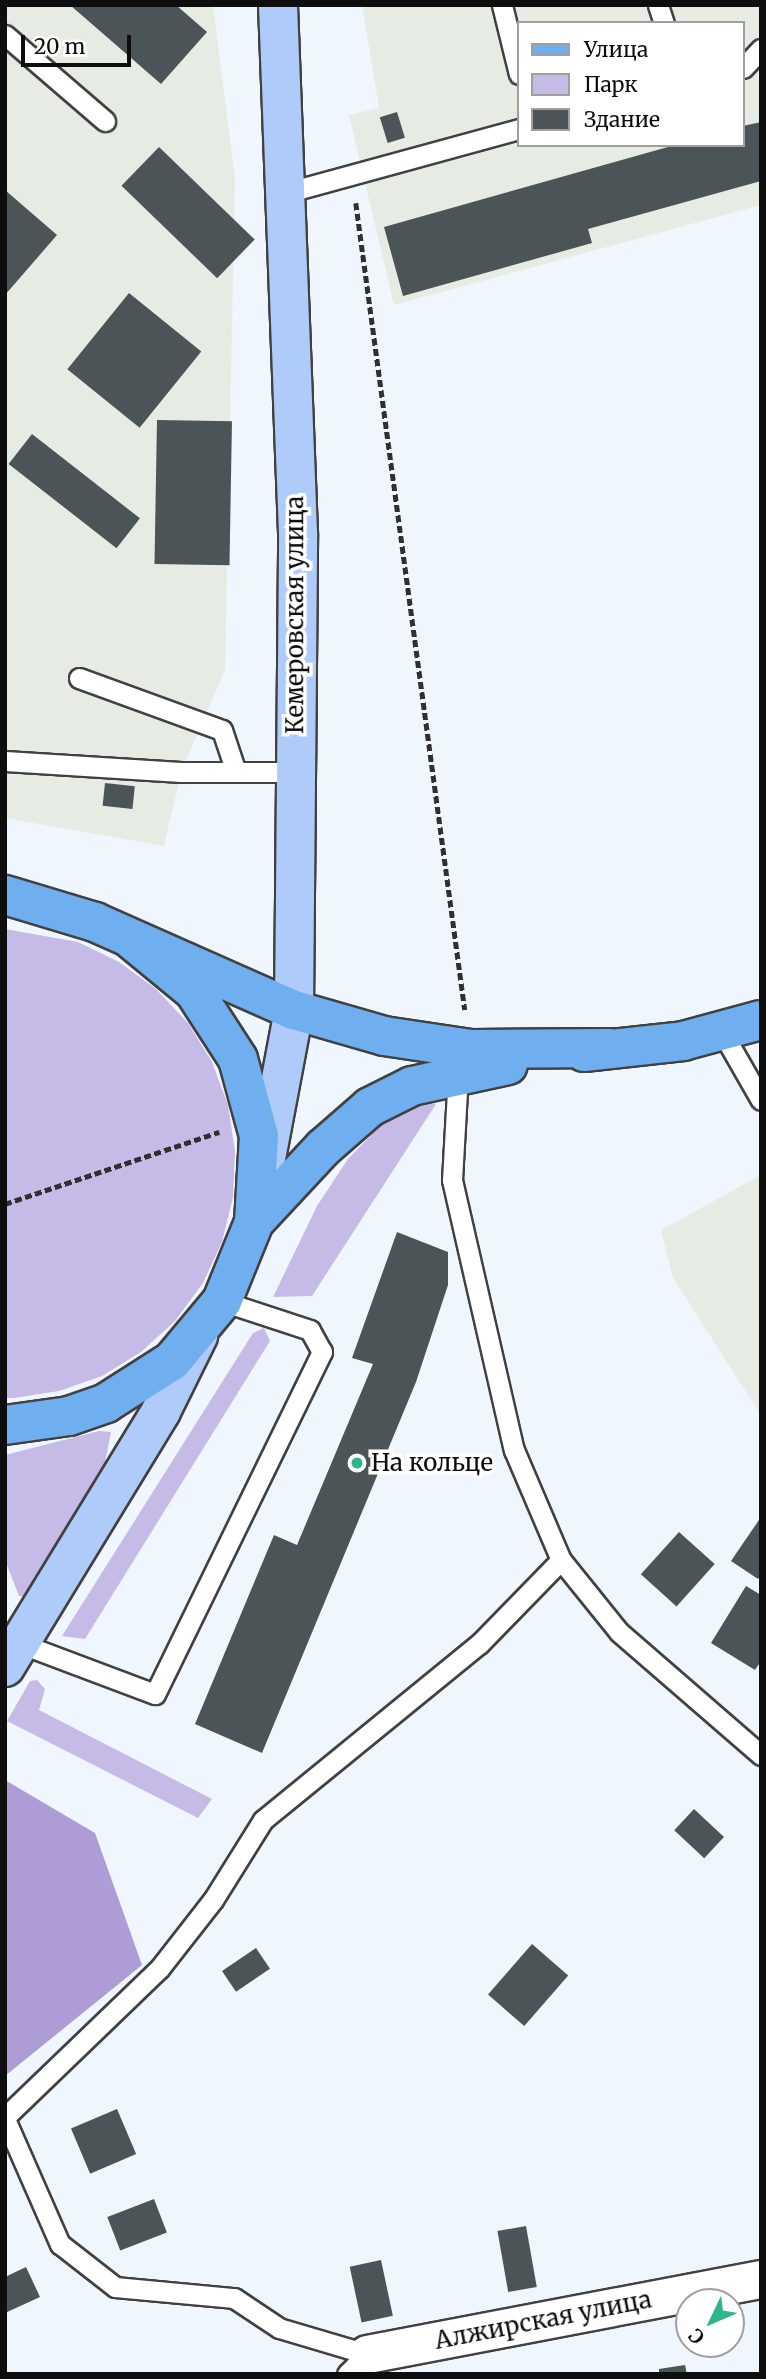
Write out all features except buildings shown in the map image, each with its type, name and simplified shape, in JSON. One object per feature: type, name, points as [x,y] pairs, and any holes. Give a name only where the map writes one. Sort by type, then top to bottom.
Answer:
[{"type":"main road","name":"Кемеровская улица","points":[[254,1222],[294,1010],[298,533],[278,5]]},
{"type":"main road","points":[[5,895],[57,910],[294,1010],[465,1061]]},
{"type":"main road","points":[[5,904],[57,910]]},
{"type":"main road","points":[[12,1655],[161,1411],[200,1332],[222,1301],[254,1222],[259,1136],[242,1071],[218,1024],[165,963],[132,940]]},
{"type":"main road","points":[[254,1222],[370,1107],[465,1061],[609,1048],[722,1032],[761,1020]]},
{"type":"main road","points":[[5,1425],[69,1416],[106,1403],[141,1384],[200,1332]]},
{"type":"street","name":"Алжирская улица","points":[[357,2364],[761,2279]]},
{"type":"lane","points":[[502,5],[518,70]]},
{"type":"lane","points":[[5,35],[105,121]]},
{"type":"lane","points":[[745,66],[761,50]]},
{"type":"lane","points":[[285,192],[518,129]]},
{"type":"lane","points":[[79,678],[222,730],[236,772]]},
{"type":"lane","points":[[5,761],[236,772],[294,772]]},
{"type":"lane","points":[[722,1032],[761,1100]]},
{"type":"lane","points":[[465,1061],[452,1180],[514,1450],[561,1560],[619,1632],[761,1755]]},
{"type":"lane","points":[[12,1655],[155,1694],[322,1352],[310,1330],[222,1301]]},
{"type":"lane","points":[[357,2364],[279,2328],[234,2298],[115,2287],[60,2244],[5,2118],[159,1969],[214,1900],[263,1820],[479,1644],[561,1560]]},
{"type":"path","points":[[352,174],[465,1061]]},
{"type":"path","points":[[5,1204],[217,1132],[259,1136]]},
{"type":"shaded area","points":[[5,5],[213,5],[235,179],[225,670],[181,772],[164,846],[5,818]]},
{"type":"shaded area","points":[[362,5],[761,5],[761,205],[394,305],[349,115],[379,108]]},
{"type":"shaded area","points":[[761,1175],[761,1415],[673,1278],[661,1230]]},
{"type":"shaded area","points":[[5,1780],[95,1833],[142,1965],[5,2076]]},
{"type":"green space","points":[[5,929],[78,942],[119,962],[156,989],[188,1023],[212,1062],[228,1105],[235,1151],[233,1197],[222,1242],[203,1283],[175,1321],[141,1352],[102,1376],[59,1391],[14,1398],[5,1398]]},
{"type":"green space","points":[[421,1101],[436,1104],[312,1296],[273,1297],[317,1206],[348,1159],[388,1118]]},
{"type":"green space","points":[[264,1328],[270,1341],[85,1639],[62,1636],[253,1333]]},
{"type":"green space","points":[[99,1431],[111,1432],[104,1467],[28,1597],[19,1596],[5,1560],[5,1455]]},
{"type":"green space","points":[[37,1680],[45,1689],[39,1710],[212,1799],[198,1818],[7,1721],[30,1681]]},
{"type":"place","name":"На кольце","points":[[357,1463]]}]
